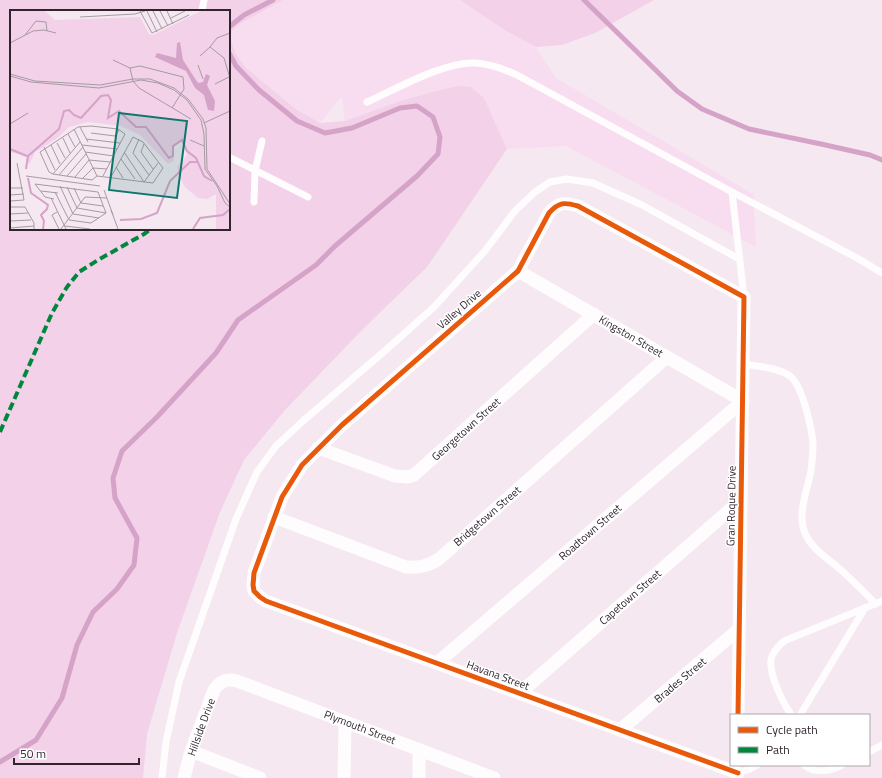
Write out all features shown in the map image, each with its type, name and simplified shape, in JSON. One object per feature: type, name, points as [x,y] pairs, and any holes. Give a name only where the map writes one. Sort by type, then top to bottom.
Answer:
[{"type":"street","name":"Valley Drive","points":[[254,591],[252,585],[254,574],[274,516],[282,497],[302,465],[342,425],[518,271],[549,213],[555,206],[569,203],[578,206],[744,297]]},
{"type":"street","name":"Kingston Street","points":[[518,271],[743,401]]},
{"type":"street","name":"Gran Roque Drive","points":[[738,714],[744,297]]},
{"type":"street","name":"Georgetown Street","points":[[318,448],[395,476],[408,477],[414,475],[594,314]]},
{"type":"street","name":"Bridgetown Street","points":[[274,516],[406,567],[416,568],[432,563],[667,357]]},
{"type":"street","name":"Roadtown Street","points":[[437,663],[743,401]]},
{"type":"street","name":"Capetown Street","points":[[520,693],[741,500]]},
{"type":"street","name":"Havana Street","points":[[254,591],[260,598],[266,601],[738,772]]},
{"type":"street","name":"Brades Street","points":[[620,730],[739,629]]},
{"type":"street","name":"Plymouth Street","points":[[224,680],[237,681],[494,778]]},
{"type":"street","name":"Hillside Drive","points":[[184,778],[191,751],[214,690],[217,685],[224,680]]},
{"type":"street","points":[[344,778],[345,722]]},
{"type":"street","points":[[419,750],[419,778]]},
{"type":"street","points":[[191,751],[260,778]]},
{"type":"lane","points":[[202,10],[204,0]]},
{"type":"lane","points":[[367,102],[426,75],[446,68],[476,63],[498,67],[518,75],[732,192],[859,259],[882,273]]},
{"type":"lane","points":[[254,202],[255,171],[262,141]]},
{"type":"lane","points":[[230,158],[308,197]]},
{"type":"lane","points":[[162,778],[166,742],[179,682],[236,519],[257,472],[276,446],[302,421],[434,307],[484,252],[515,212],[535,192],[550,182],[567,179],[593,183],[642,205],[739,259]]},
{"type":"lane","points":[[732,192],[744,297]]},
{"type":"lane","points":[[743,364],[768,367],[792,377],[800,392],[810,423],[813,444],[811,469],[801,517],[805,534],[822,555],[879,602],[784,641],[776,648],[771,659],[772,675],[781,697],[790,714]]},
{"type":"lane","points":[[801,714],[865,608]]},
{"type":"lane","points":[[870,751],[882,745]]},
{"type":"lane","points":[[738,772],[755,766]]},
{"type":"lane","points":[[805,766],[810,770],[821,771],[838,766]]},
{"type":"shaded area","points":[[0,0],[283,0],[238,25],[231,32],[231,41],[236,54],[246,68],[297,110],[320,123],[345,121],[400,101],[436,91],[457,86],[471,87],[484,98],[507,149],[427,267],[363,329],[285,410],[244,460],[220,512],[177,633],[147,734],[143,778],[0,778]]},
{"type":"shaded area","points":[[283,0],[460,0],[506,31],[536,47],[556,78],[753,194],[756,247],[566,146],[507,149],[484,98],[457,86],[400,101],[345,121],[342,96],[320,123],[297,110],[246,68],[236,54],[231,41],[231,32],[238,25]]},
{"type":"shaded area","points":[[460,0],[654,0],[595,33],[562,45],[536,47],[506,31]]},
{"type":"waterway","points":[[230,26],[244,15],[273,0]]},
{"type":"waterway","points":[[584,0],[677,91],[702,109],[749,129],[870,155],[882,160]]},
{"type":"waterway","points":[[0,762],[36,740],[62,698],[77,645],[93,612],[117,589],[134,565],[137,538],[115,498],[113,478],[122,451],[157,417],[216,353],[238,320],[316,265],[335,246],[417,176],[438,154],[440,137],[433,117],[417,106],[400,108],[352,128],[325,133],[297,121],[259,90],[236,66],[230,55]]},
{"type":"marked path","points":[[0,432],[52,313],[67,287],[79,272],[150,230]]},
{"type":"cycle path","points":[[738,714],[744,297],[578,206],[569,204],[559,205],[549,213],[518,271],[342,425],[302,465],[282,497],[254,573],[254,591],[266,601],[738,773]]}]
